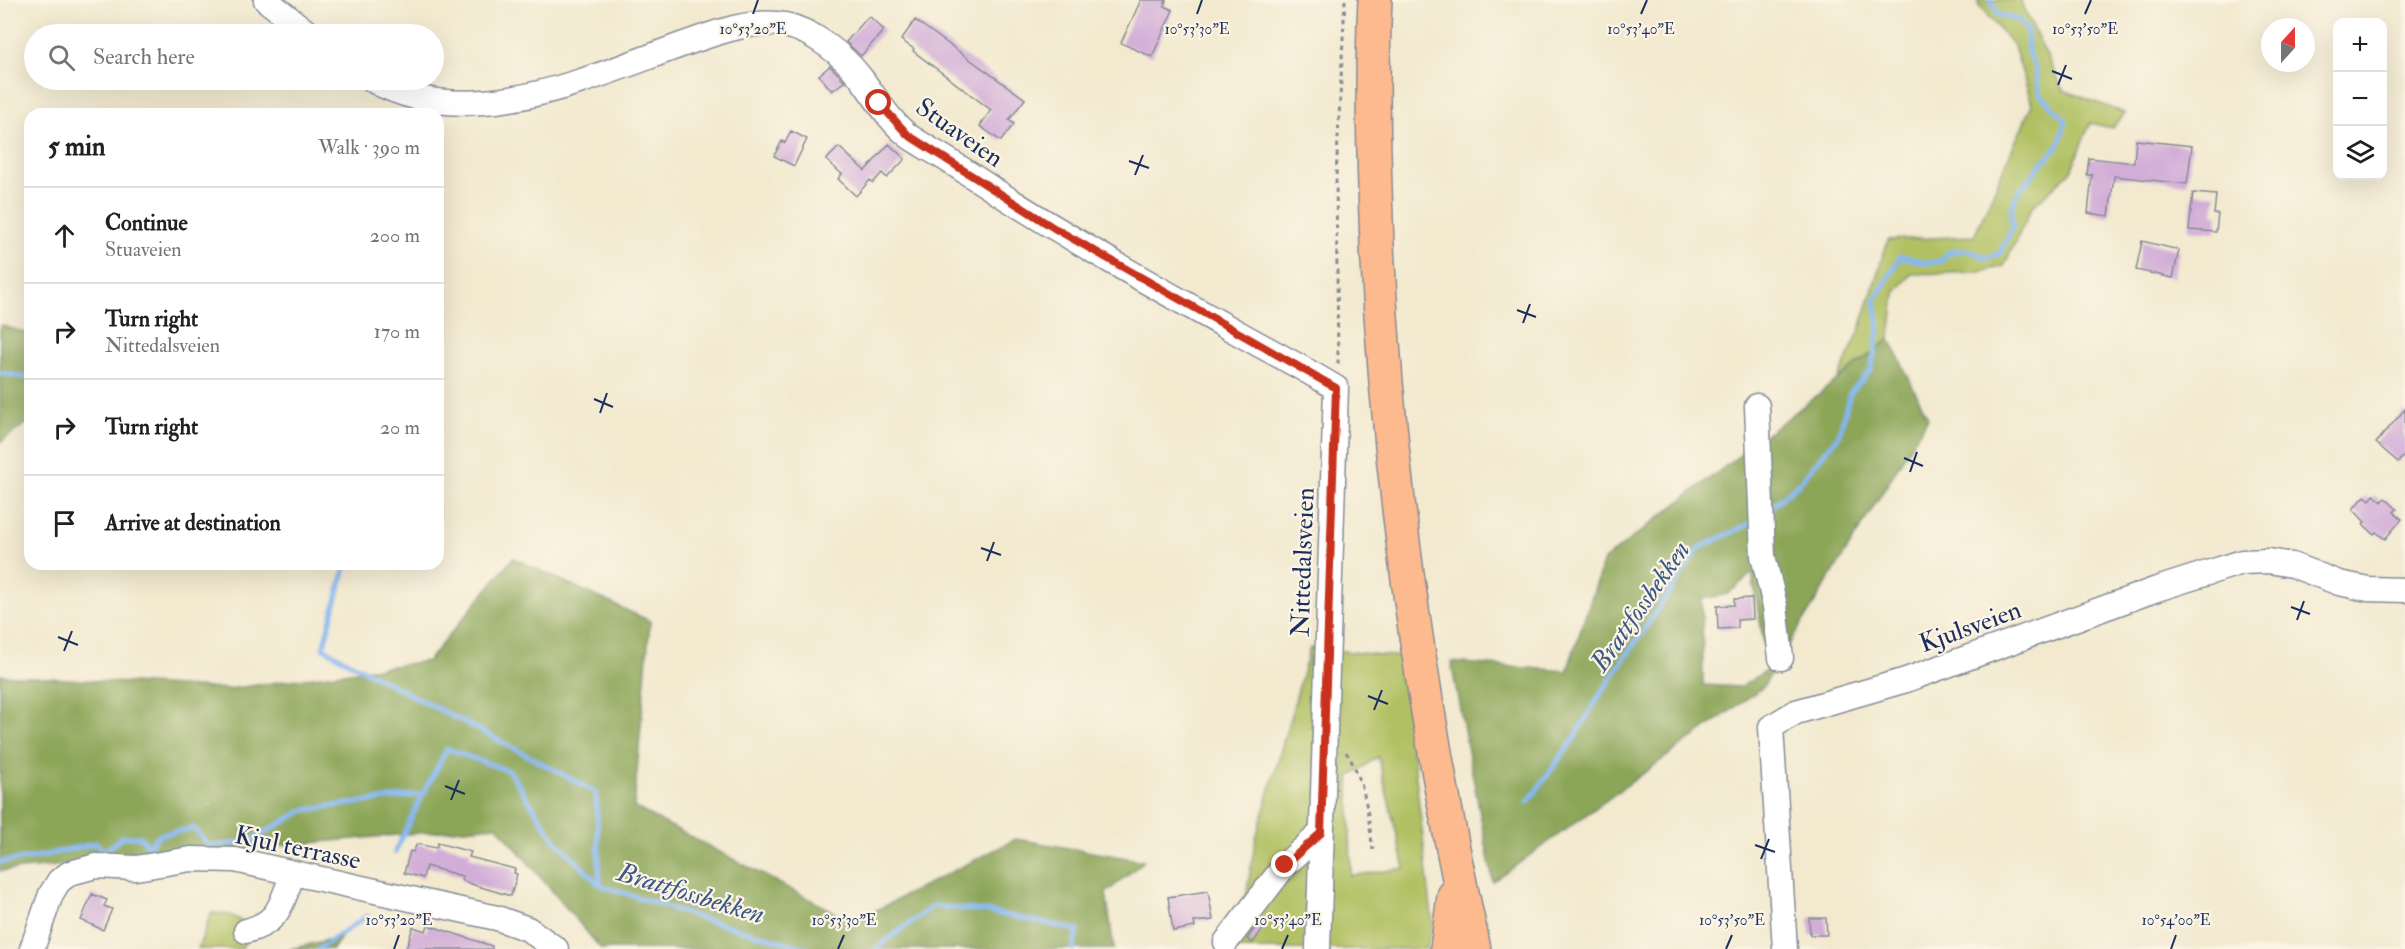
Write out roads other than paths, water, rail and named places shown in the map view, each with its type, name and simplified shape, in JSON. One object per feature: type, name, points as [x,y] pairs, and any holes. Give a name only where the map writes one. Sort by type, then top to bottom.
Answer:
[{"type":"highway","points":[[1375,0],[1374,171],[1389,425],[1412,622],[1440,789],[1474,949]]},
{"type":"highway","points":[[1440,789],[1497,949]]},
{"type":"highway","points":[[1447,949],[1457,870]]},
{"type":"street","points":[[266,0],[296,24]]},
{"type":"street","name":"Stuaveien","points":[[393,90],[410,96],[452,102],[500,101],[568,86],[723,31],[762,23],[787,26],[806,33],[831,49],[859,75],[879,103],[908,135],[1054,228],[1336,388]]},
{"type":"street","name":"Nittedalsveien","points":[[1318,949],[1336,388]]},
{"type":"street","points":[[1757,406],[1763,556],[1775,606],[1781,658]]},
{"type":"street","name":"Kjulsveien","points":[[1785,949],[1771,727],[1796,712],[1906,680],[2157,589],[2242,562],[2269,561],[2292,565],[2339,583],[2368,589],[2405,590]]},
{"type":"street","points":[[1226,942],[1285,865],[1321,833]]},
{"type":"street","name":"Kjul terrasse","points":[[32,949],[51,894],[59,881],[70,873],[96,867],[136,868],[191,859],[235,860],[497,918],[528,929],[556,949]]},
{"type":"street","points":[[246,931],[271,921],[276,915],[292,874]]},
{"type":"waterway","name":"Brattfossbekken","points":[[1770,508],[1799,483],[1839,435],[1850,393],[1871,370],[1879,330],[1875,300],[1901,256],[1927,263],[1941,261],[1949,252],[1968,250],[1987,258],[2000,253],[2013,227],[2011,212],[2016,195],[2058,147],[2066,121],[2039,93],[2035,67],[2028,52],[2027,30],[2019,20],[1998,15],[1991,0]]},
{"type":"waterway","points":[[0,373],[24,377]]},
{"type":"waterway","name":"Brattfossbekken","points":[[1528,802],[1573,740],[1601,693],[1699,548],[1754,522]]},
{"type":"waterway","points":[[344,570],[323,648],[596,793],[600,884]]},
{"type":"waterway","name":"Brattfossbekken","points":[[395,852],[447,749],[509,771],[556,841],[600,885],[703,919],[809,949]]},
{"type":"waterway","points":[[0,862],[33,858],[96,843],[104,852],[122,837],[140,837],[149,846],[159,835],[194,828],[209,846],[248,842],[304,810],[423,794]]},
{"type":"waterway","name":"Brattfossbekken","points":[[875,949],[933,906],[985,911],[1078,930],[1073,949]]},
{"type":"waterway","name":"Brattfossbekken","points":[[319,949],[367,916]]}]
